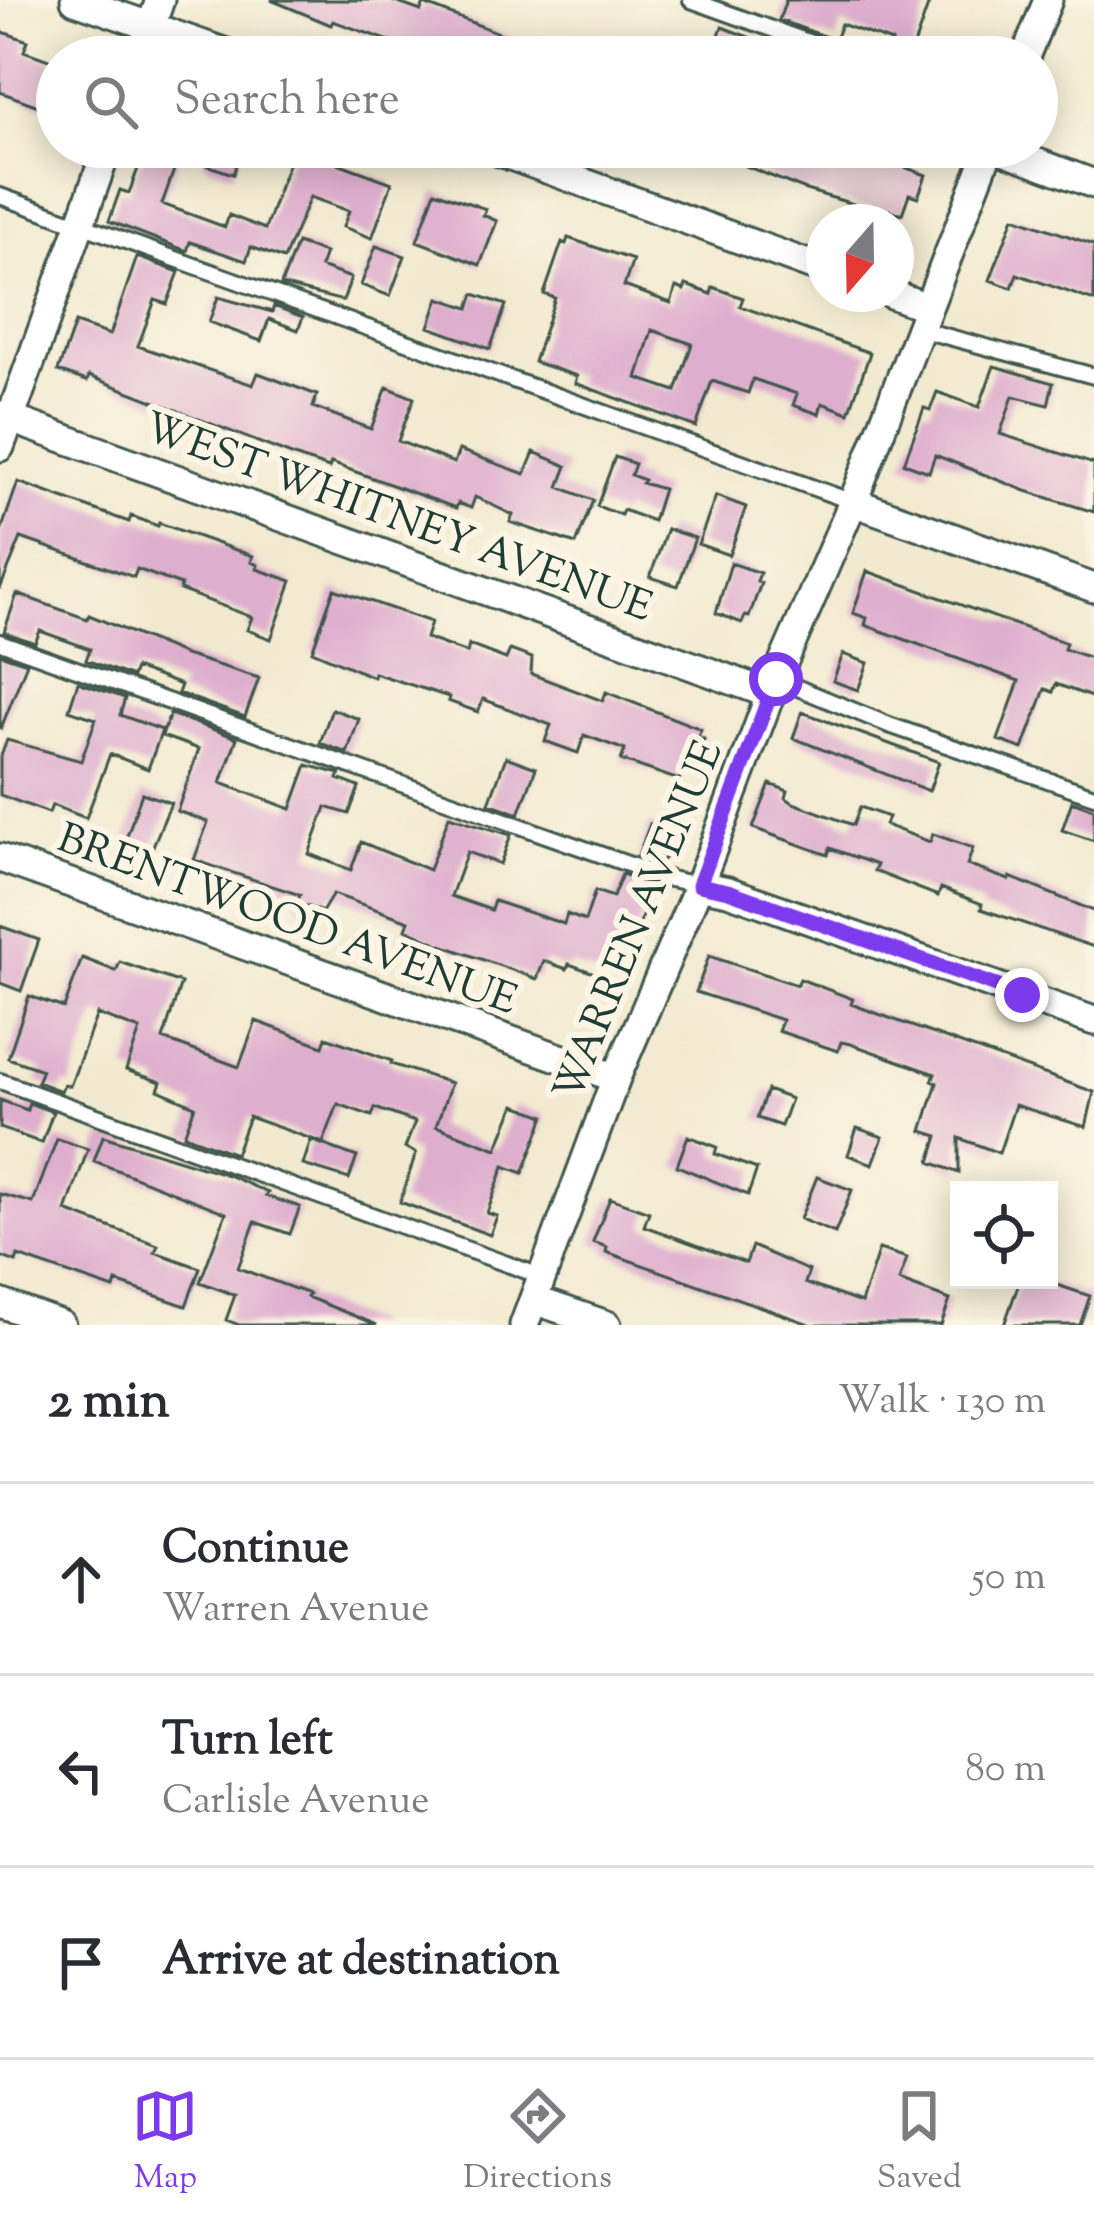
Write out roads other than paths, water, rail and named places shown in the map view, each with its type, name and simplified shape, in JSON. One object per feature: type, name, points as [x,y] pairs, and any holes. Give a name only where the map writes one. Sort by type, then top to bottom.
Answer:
[{"type":"street","points":[[75,0],[155,14],[197,36]]},
{"type":"street","points":[[1033,36],[1048,0]]},
{"type":"street","points":[[0,447],[5,417],[100,168]]},
{"type":"street","points":[[544,168],[806,263]]},
{"type":"street","name":"WARREN AVENUE","points":[[533,1300],[616,1078],[699,885],[773,686],[853,502],[984,168]]},
{"type":"street","points":[[1050,168],[1094,184]]},
{"type":"street","points":[[914,311],[923,318]]},
{"type":"street","name":"WEST WHITNEY AVENUE","points":[[5,417],[773,686]]},
{"type":"street","points":[[853,502],[1094,588]]},
{"type":"street","name":"BRENTWOOD AVENUE","points":[[0,859],[616,1078]]},
{"type":"street","points":[[699,885],[728,891],[1094,1021]]},
{"type":"street","points":[[533,1300],[607,1325]]},
{"type":"street","points":[[0,1303],[61,1325]]},
{"type":"lane","points":[[692,0],[792,36]]},
{"type":"lane","points":[[0,196],[853,502]]},
{"type":"lane","points":[[923,318],[1094,376]]},
{"type":"lane","points":[[0,643],[670,879],[699,885]]},
{"type":"lane","points":[[773,686],[1094,796]]},
{"type":"lane","points":[[0,1082],[533,1300]]}]
